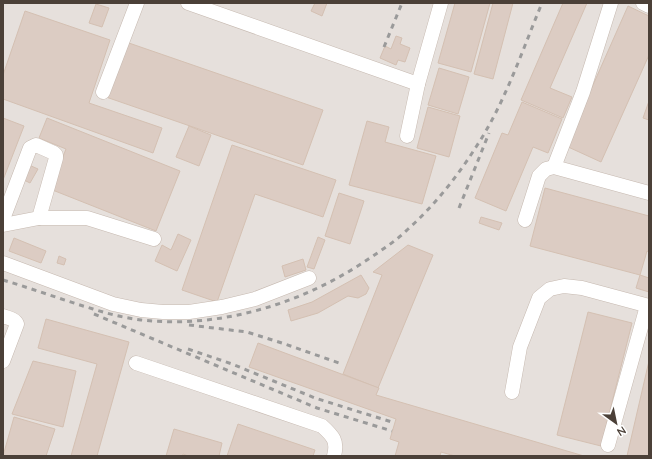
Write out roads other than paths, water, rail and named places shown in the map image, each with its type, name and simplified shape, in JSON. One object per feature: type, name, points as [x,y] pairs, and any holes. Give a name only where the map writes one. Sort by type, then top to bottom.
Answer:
[{"type":"lane","points":[[103,92],[137,3]]},
{"type":"lane","points":[[188,3],[418,84]]},
{"type":"lane","points":[[407,136],[418,84],[441,3]]},
{"type":"lane","points":[[554,167],[583,92],[611,3]]},
{"type":"lane","points":[[643,3],[649,6]]},
{"type":"lane","points":[[3,219],[30,148],[36,145],[56,155],[39,218]]},
{"type":"lane","points":[[524,220],[539,176],[546,169],[554,167],[649,193]]},
{"type":"lane","points":[[3,225],[39,218],[87,218],[154,239]]},
{"type":"lane","points":[[3,263],[113,304],[141,310],[163,312],[189,312],[222,307],[255,299],[309,278]]},
{"type":"lane","points":[[512,392],[520,348],[539,298],[550,288],[564,286],[582,288],[648,306],[608,445]]},
{"type":"lane","points":[[3,316],[16,321],[16,324],[3,361]]},
{"type":"lane","points":[[136,363],[322,426],[332,435],[337,446],[334,456]]},
{"type":"railway","points":[[384,47],[402,3]]},
{"type":"railway","points":[[3,280],[111,314],[141,320],[171,322],[232,316],[290,300],[318,288],[345,274],[398,238],[436,201],[453,180],[476,147],[496,113],[542,3]]},
{"type":"railway","points":[[459,208],[489,133]]},
{"type":"railway","points":[[94,314],[317,408],[392,431]]},
{"type":"railway","points":[[189,325],[247,332],[339,363]]},
{"type":"railway","points":[[188,349],[232,364],[315,398],[395,423]]}]
